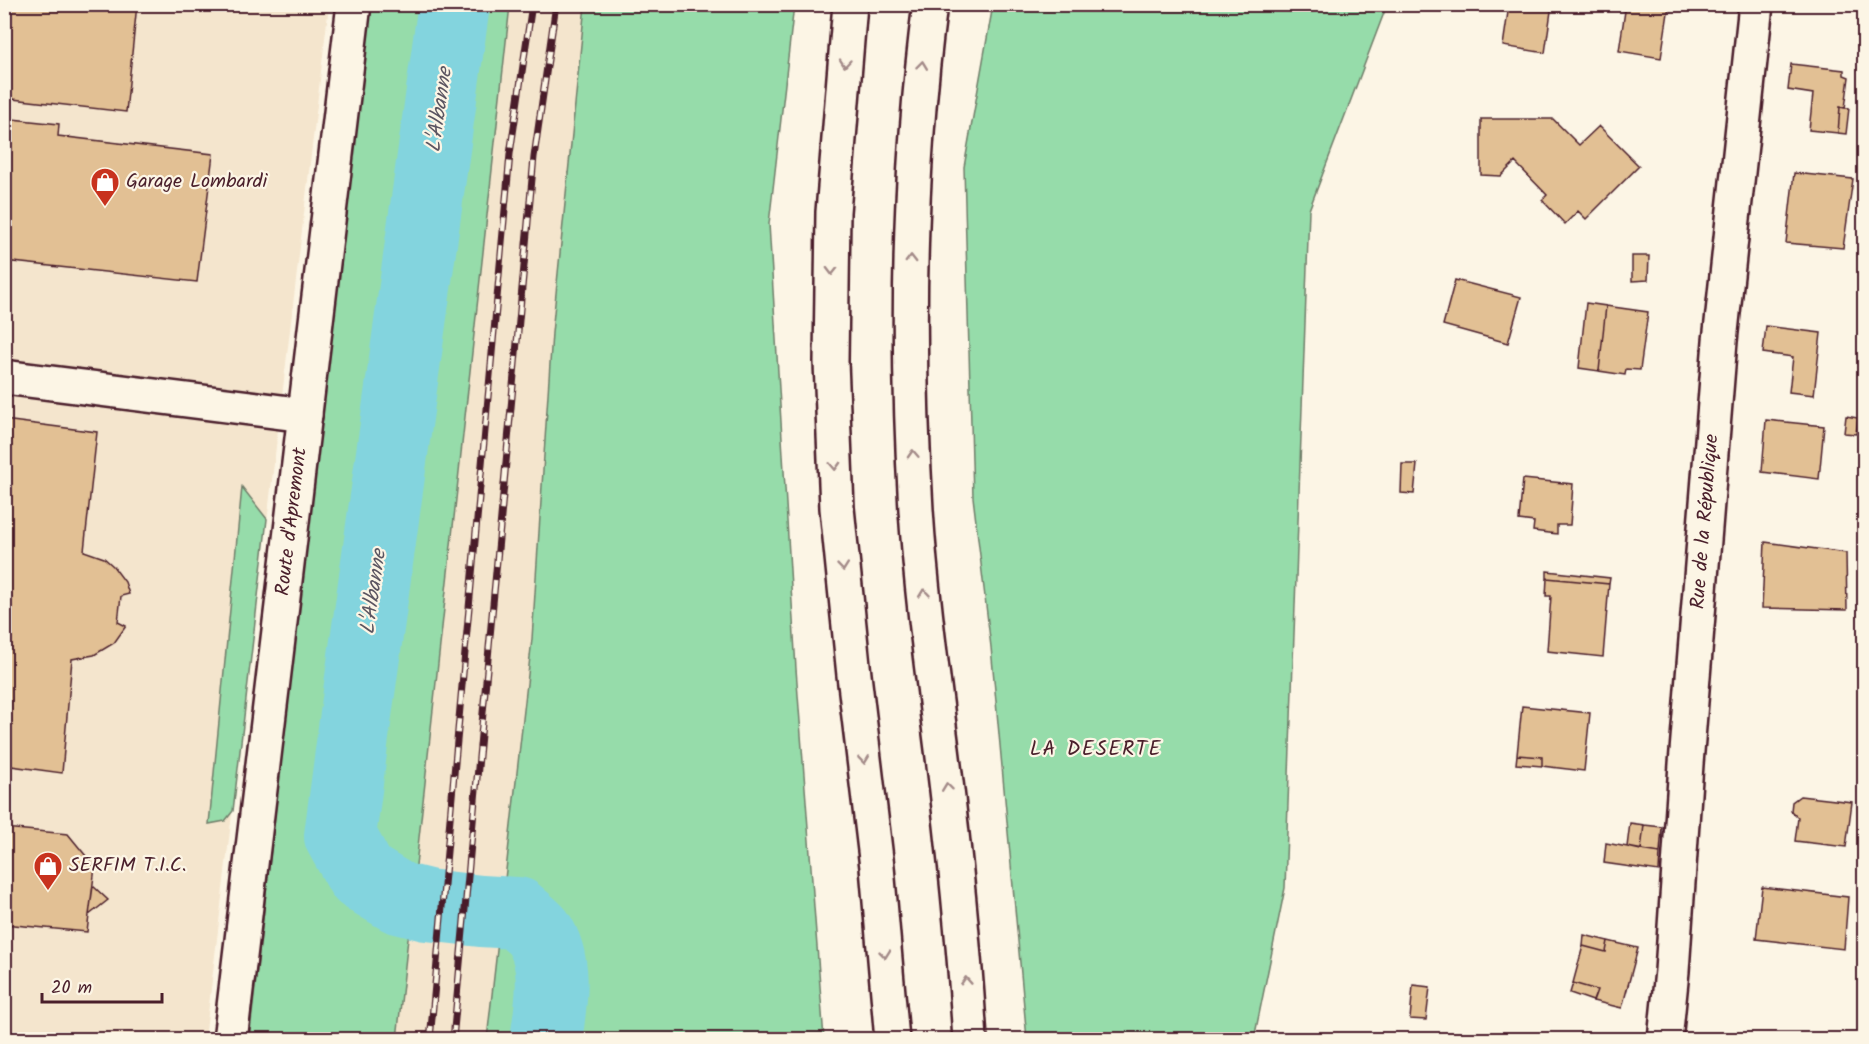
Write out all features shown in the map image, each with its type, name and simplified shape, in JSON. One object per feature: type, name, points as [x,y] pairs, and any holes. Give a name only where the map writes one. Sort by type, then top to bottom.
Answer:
[{"type":"main road","name":"Route d'Apremont","points":[[230,1040],[354,4]]},
{"type":"main road","points":[[850,4],[833,212],[831,362],[837,508],[877,867],[892,1040]]},
{"type":"main road","points":[[930,4],[921,71],[911,218],[910,385],[916,513],[955,859],[970,1040]]},
{"type":"main road","name":"Rue de la République","points":[[1665,1040],[1720,341],[1756,4]]},
{"type":"main road","points":[[4,377],[305,415]]},
{"type":"shaded area","points":[[5,5],[329,5],[205,1039],[5,1040]]},
{"type":"shaded area","points":[[510,5],[585,5],[552,333],[532,639],[487,1039],[397,1040]]},
{"type":"green space","points":[[371,5],[510,5],[397,1039],[249,1040],[343,222]]},
{"type":"green space","points":[[585,5],[794,5],[769,224],[796,669],[824,1039],[487,1039],[532,639],[552,333]]},
{"type":"green space","points":[[993,5],[1387,5],[1309,210],[1285,888],[1254,1039],[1027,1039],[991,647],[973,497],[964,167]]},
{"type":"green space","points":[[242,487],[267,519],[233,811],[225,821],[209,824]]},
{"type":"building","points":[[4,4],[137,4],[126,112],[4,98]]},
{"type":"building","points":[[1504,4],[1552,4],[1545,53],[1503,46],[1509,5]]},
{"type":"building","points":[[1608,4],[1669,6],[1661,58],[1619,51],[1625,11],[1607,7]]},
{"type":"building","points":[[1791,64],[1844,70],[1844,75],[1849,77],[1845,108],[1840,107],[1838,133],[1809,130],[1813,94],[1788,90]]},
{"type":"building","points":[[1840,107],[1849,108],[1846,134],[1838,133]]},
{"type":"building","name":"Garage Lombardi","points":[[12,119],[59,124],[58,136],[213,154],[197,282],[4,261],[4,131],[10,132]]},
{"type":"building","points":[[1481,119],[1553,119],[1579,145],[1599,126],[1639,166],[1586,219],[1578,211],[1565,224],[1542,200],[1547,195],[1515,162],[1501,176],[1481,175]]},
{"type":"building","points":[[1794,173],[1853,179],[1843,248],[1786,243]]},
{"type":"building","points":[[1632,256],[1649,256],[1648,280],[1632,281]]},
{"type":"building","points":[[1455,280],[1521,297],[1508,343],[1443,325]]},
{"type":"building","points":[[1586,303],[1606,306],[1599,371],[1579,368]]},
{"type":"building","points":[[1606,306],[1648,312],[1640,370],[1626,369],[1625,375],[1599,371]]},
{"type":"building","points":[[1766,326],[1821,333],[1814,395],[1789,392],[1793,357],[1763,353]]},
{"type":"building","points":[[1846,416],[1858,418],[1856,434],[1844,433]]},
{"type":"building","points":[[4,420],[97,432],[84,551],[104,558],[113,566],[125,582],[129,594],[121,596],[118,622],[126,626],[114,643],[94,655],[72,659],[62,773],[4,765]]},
{"type":"building","points":[[1766,420],[1824,426],[1819,479],[1762,472]]},
{"type":"building","points":[[1402,464],[1417,464],[1414,494],[1401,493]]},
{"type":"building","points":[[1523,479],[1573,484],[1570,525],[1557,525],[1557,534],[1533,531],[1534,522],[1519,520]]},
{"type":"building","points":[[1765,542],[1846,553],[1847,610],[1762,608]]},
{"type":"building","points":[[1547,571],[1610,578],[1609,584],[1547,578]]},
{"type":"building","points":[[1547,578],[1609,584],[1603,657],[1547,651],[1551,596],[1546,596]]},
{"type":"building","points":[[1522,706],[1590,713],[1584,771],[1542,766],[1542,757],[1517,755]]},
{"type":"building","points":[[1517,755],[1542,757],[1542,766],[1516,764]]},
{"type":"building","points":[[1800,796],[1852,802],[1846,847],[1795,841],[1798,818],[1791,811],[1792,802]]},
{"type":"building","points":[[1630,823],[1644,825],[1641,850],[1627,847]]},
{"type":"building","points":[[1644,825],[1662,827],[1660,853],[1641,850]]},
{"type":"building","name":"SERFIM T.I.C.","points":[[4,828],[68,834],[95,867],[87,932],[4,924]]},
{"type":"building","points":[[1606,843],[1660,853],[1659,871],[1604,863]]},
{"type":"building","points":[[93,886],[108,900],[89,915]]},
{"type":"building","points":[[1762,887],[1848,897],[1844,949],[1756,939]]},
{"type":"building","points":[[1584,935],[1608,941],[1606,952],[1583,946]]},
{"type":"building","points":[[1608,941],[1638,948],[1622,1008],[1593,1001],[1597,990],[1573,983],[1583,946],[1606,952]]},
{"type":"building","points":[[1573,983],[1597,990],[1593,1001],[1570,993]]},
{"type":"building","points":[[1413,985],[1430,987],[1426,1020],[1410,1019]]},
{"type":"waterway","name":"L'Albanne","points":[[454,4],[340,836],[362,876],[399,898],[427,905],[517,913],[536,929],[545,944],[551,971],[551,999],[546,1040]]},
{"type":"railway","points":[[430,1040],[510,154],[532,4]]},
{"type":"railway","points":[[453,1040],[534,157],[556,4]]},
{"type":"place","name":"Garage Lombardi","points":[[105,208]]},
{"type":"place","name":"SERFIM T.I.C.","points":[[48,892]]},
{"type":"district","name":"LA DESERTE","points":[[1096,749]]}]
